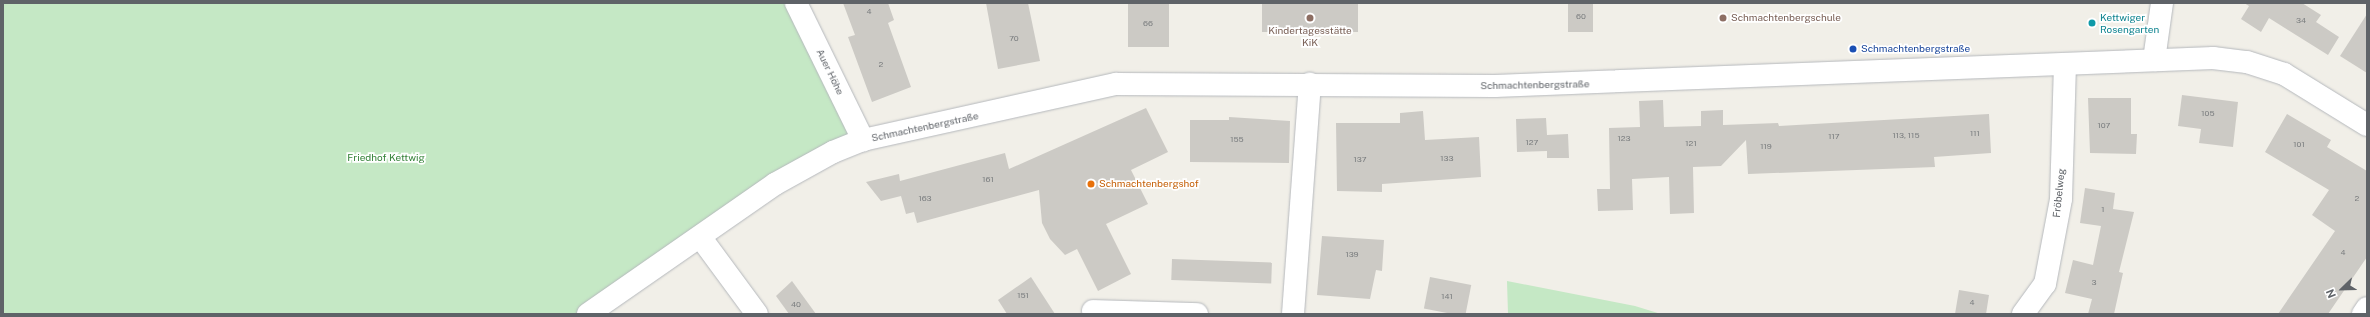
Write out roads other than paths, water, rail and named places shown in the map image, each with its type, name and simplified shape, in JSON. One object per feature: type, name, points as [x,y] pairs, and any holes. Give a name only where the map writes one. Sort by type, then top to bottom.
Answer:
[{"type":"street","name":"Auer Höhe","points":[[796,3],[863,140]]},
{"type":"street","points":[[2154,60],[2162,3]]},
{"type":"street","name":"Schmachtenbergstraße","points":[[588,314],[701,238],[776,184],[833,152],[863,140],[1116,84],[1495,86],[2213,58],[2247,62],[2284,74],[2367,125]]},
{"type":"street","name":"Fröbelweg","points":[[2023,314],[2044,284],[2061,199],[2065,64]]},
{"type":"street","points":[[1293,314],[1310,84]]},
{"type":"street","points":[[701,238],[757,314]]},
{"type":"street","points":[[2363,314],[2367,308]]},
{"type":"street","points":[[1093,311],[1197,314]]},
{"type":"place","name":"Kindertagesstätte KiK","points":[[1310,18]]},
{"type":"place","name":"Schmachtenbergschule","points":[[1723,18]]},
{"type":"place","name":"Kettwiger Rosengarten","points":[[2092,23]]},
{"type":"place","name":"Schmachtenbergstraße","points":[[1853,49]]},
{"type":"place","name":"Schmachtenbergshof","points":[[1091,184]]},
{"type":"park label","name":"Friedhof Kettwig","points":[[386,158]]}]
